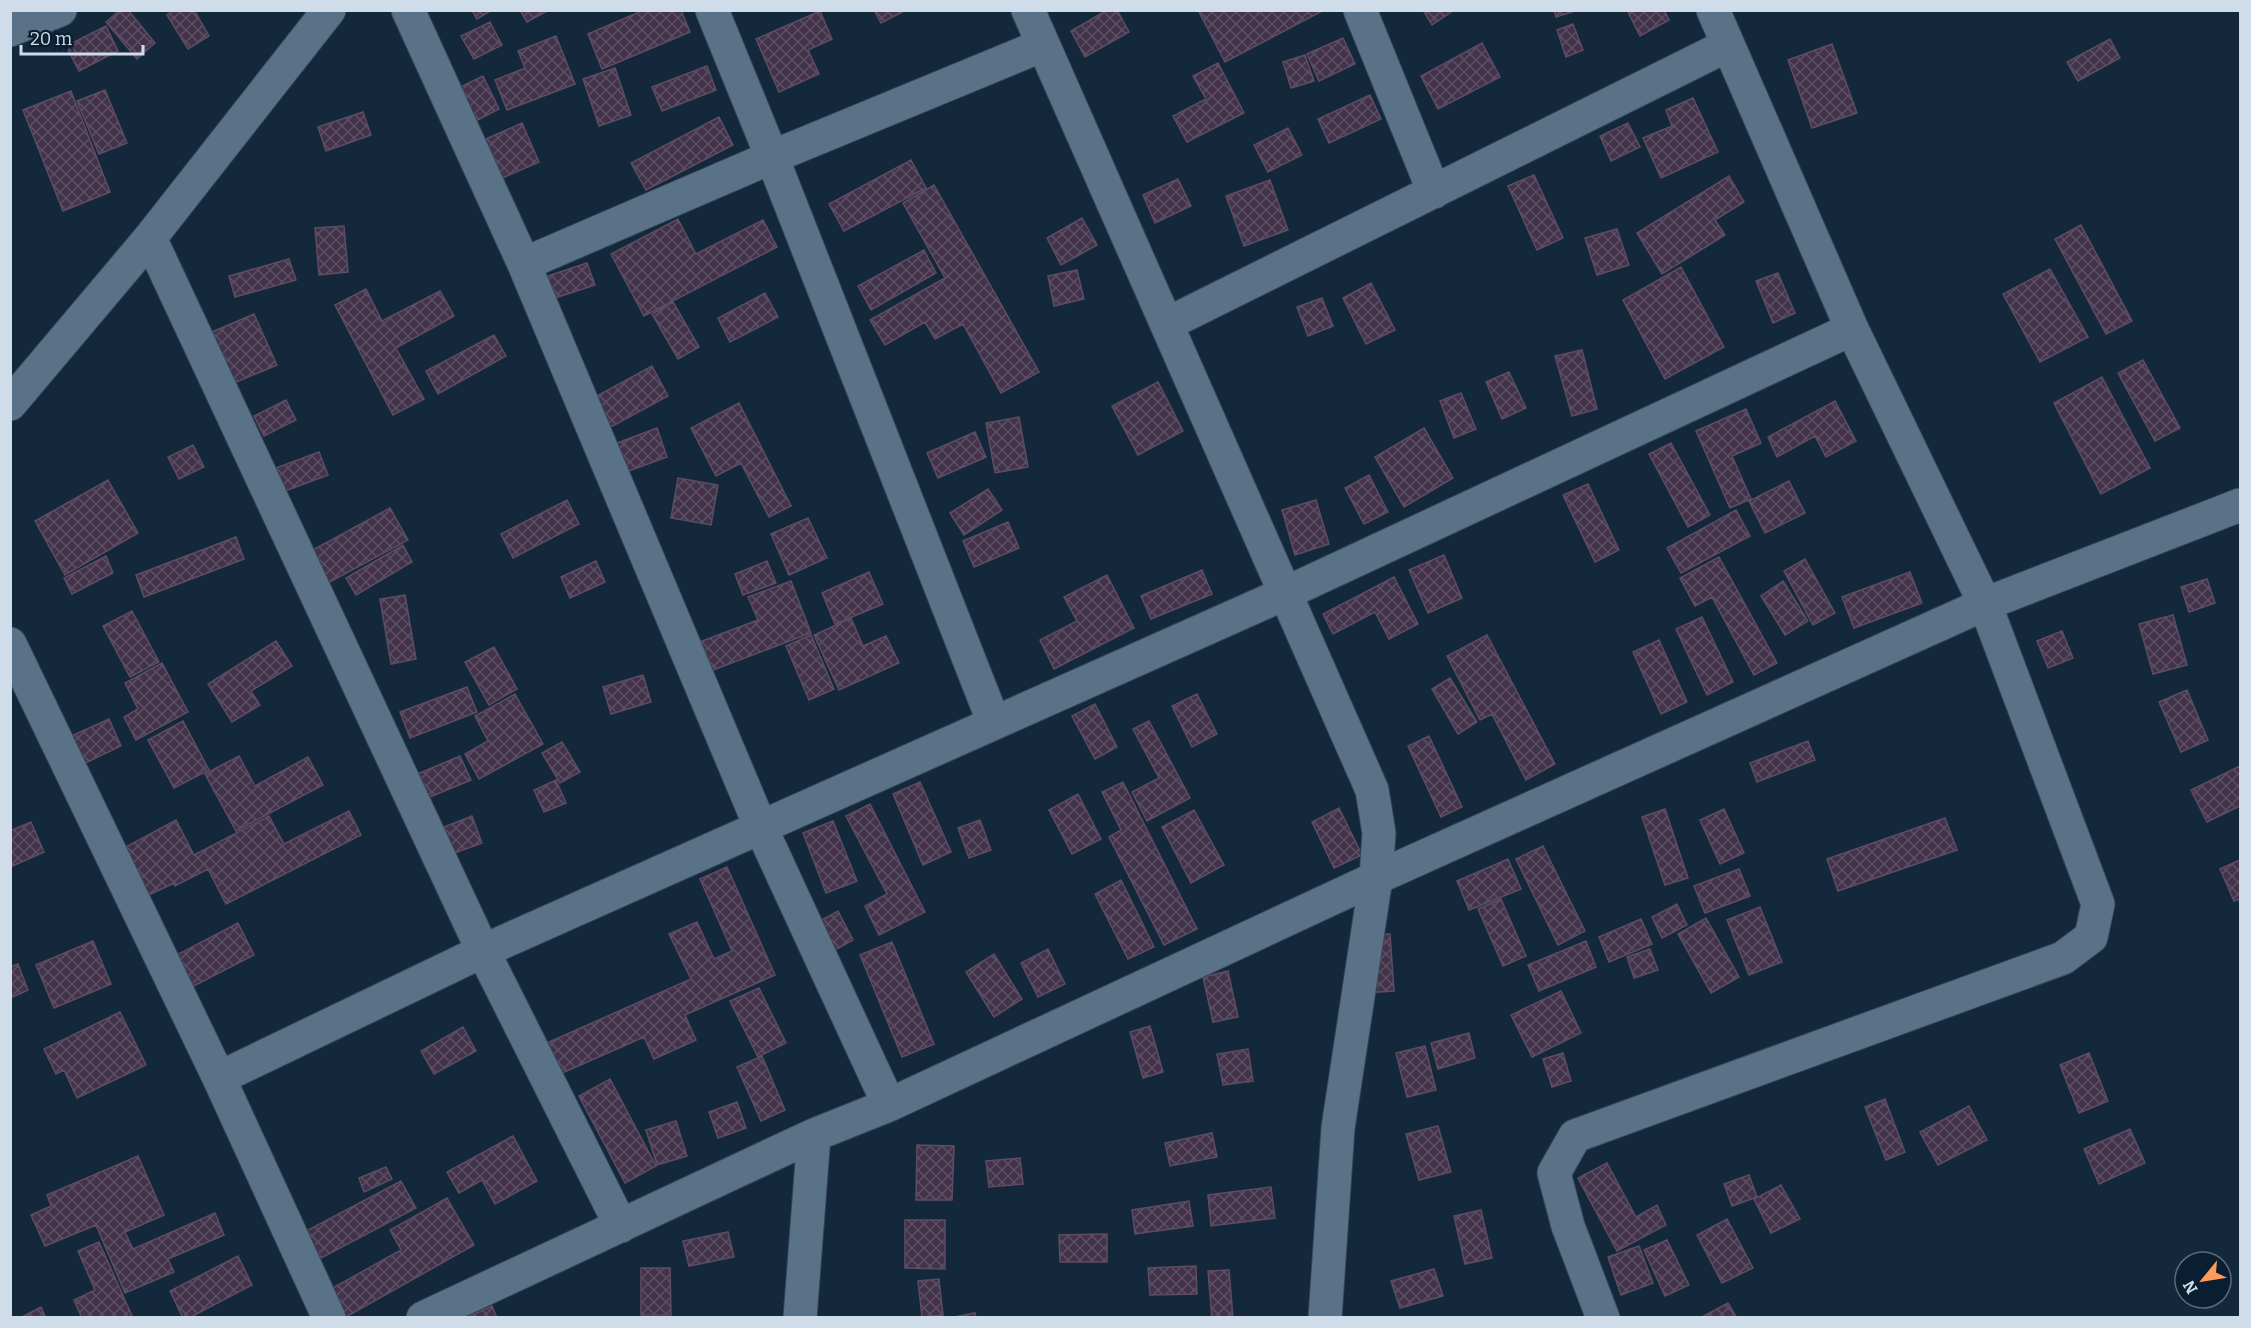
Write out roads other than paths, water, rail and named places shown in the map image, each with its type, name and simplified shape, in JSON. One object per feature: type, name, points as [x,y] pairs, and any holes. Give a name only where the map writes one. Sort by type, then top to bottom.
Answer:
[{"type":"street","points":[[10,30],[60,10]]},
{"type":"street","points":[[10,404],[150,238],[329,10]]},
{"type":"street","points":[[408,10],[524,264],[761,828],[889,1106]]},
{"type":"street","points":[[712,10],[994,723]]},
{"type":"street","points":[[1028,10],[1372,790],[1379,833],[1376,878],[1338,1128],[1325,1317]]},
{"type":"street","points":[[1360,10],[1434,192]]},
{"type":"street","points":[[1603,1317],[1568,1226],[1554,1173],[1575,1136],[2063,958],[2091,937],[2098,904],[1985,604],[1852,329],[1713,10]]},
{"type":"street","points":[[524,264],[772,157],[1043,45]]},
{"type":"street","points":[[1167,324],[1728,45]]},
{"type":"street","points":[[150,238],[483,951],[621,1226]]},
{"type":"street","points":[[219,1078],[483,951],[1286,593],[1852,329]]},
{"type":"street","points":[[423,1317],[814,1135],[889,1106],[1376,878],[1985,604],[2241,505]]},
{"type":"street","points":[[10,645],[219,1078],[329,1317]]},
{"type":"street","points":[[800,1317],[814,1135]]}]
